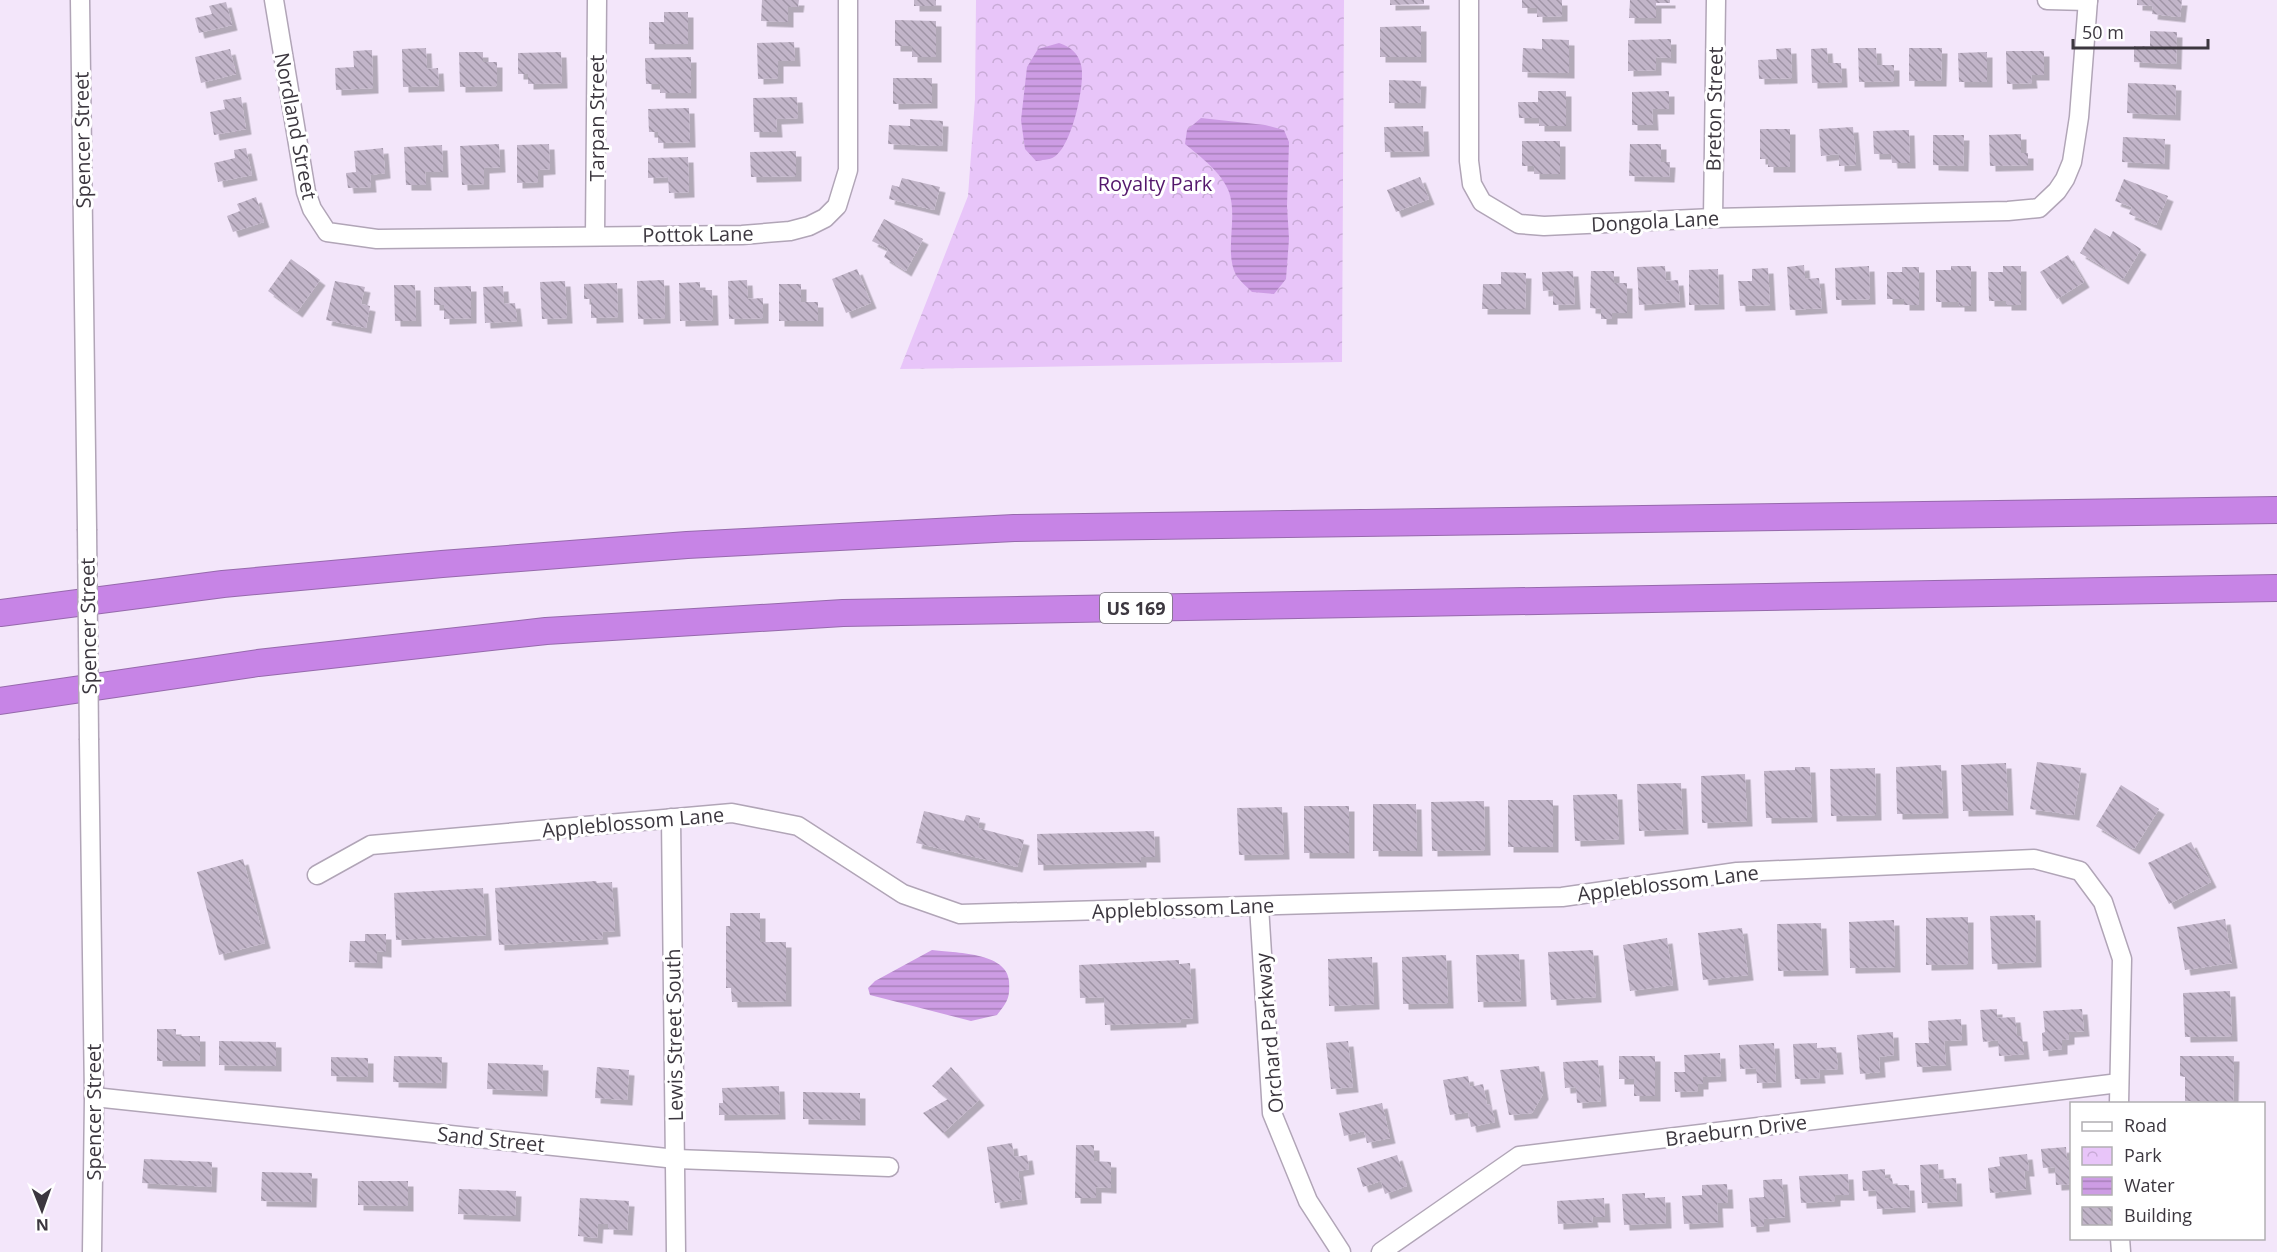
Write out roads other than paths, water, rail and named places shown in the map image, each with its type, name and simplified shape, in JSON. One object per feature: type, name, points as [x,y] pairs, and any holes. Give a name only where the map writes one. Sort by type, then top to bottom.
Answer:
[{"type":"highway","points":[[0,613],[223,584],[442,564],[687,545],[1014,528],[2277,510]]},
{"type":"highway","name":"US 169","points":[[0,701],[258,663],[546,631],[843,613],[2277,588]]},
{"type":"street","name":"Spencer Street","points":[[80,0],[94,1097],[92,1252]]},
{"type":"street","name":"Nordland Street","points":[[274,0],[306,192],[312,209],[327,232],[344,234]]},
{"type":"street","name":"Tarpan Street","points":[[595,236],[597,0]]},
{"type":"street","name":"Pottok Lane","points":[[344,234],[377,239],[742,235],[790,231],[809,226],[825,218],[837,206],[848,170],[848,0]]},
{"type":"street","name":"Dongola Lane","points":[[1469,0],[1469,160],[1472,184],[1482,202],[1519,224],[1544,225],[1713,218],[2008,211],[2039,208],[2057,191],[2072,162],[2079,117],[2088,1]]},
{"type":"street","name":"Breton Street","points":[[1713,218],[1716,0]]},
{"type":"street","points":[[2047,0],[2088,1]]},
{"type":"street","name":"Appleblossom Lane","points":[[316,875],[371,845],[732,813],[798,826],[903,894],[960,914],[1562,897],[1737,872],[2034,859],[2080,871],[2103,902],[2122,959],[2119,1083]]},
{"type":"street","name":"Lewis Street South","points":[[671,818],[676,1252]]},
{"type":"street","name":"Orchard Parkway","points":[[1259,906],[1272,1113],[1308,1201],[1341,1252]]},
{"type":"street","points":[[2119,1083],[2119,1102]]},
{"type":"street","name":"Braeburn Drive","points":[[1382,1252],[1519,1156],[2119,1083]]},
{"type":"street","name":"Sand Street","points":[[94,1097],[675,1159],[890,1167]]},
{"type":"water","points":[[1059,43],[1067,46],[1080,60],[1082,73],[1079,99],[1072,128],[1061,151],[1052,158],[1036,161],[1025,149],[1021,120],[1027,67],[1038,49]]},
{"type":"water","points":[[1201,118],[1265,125],[1284,130],[1289,142],[1287,206],[1289,239],[1286,279],[1274,294],[1252,292],[1236,275],[1231,256],[1232,213],[1229,192],[1216,172],[1185,144],[1187,130]]},
{"type":"water","points":[[932,950],[966,953],[990,959],[1006,971],[1009,996],[997,1015],[971,1021],[870,995],[868,988],[875,981]]},
{"type":"park label","name":"Royalty Park","points":[[1155,183]]}]
